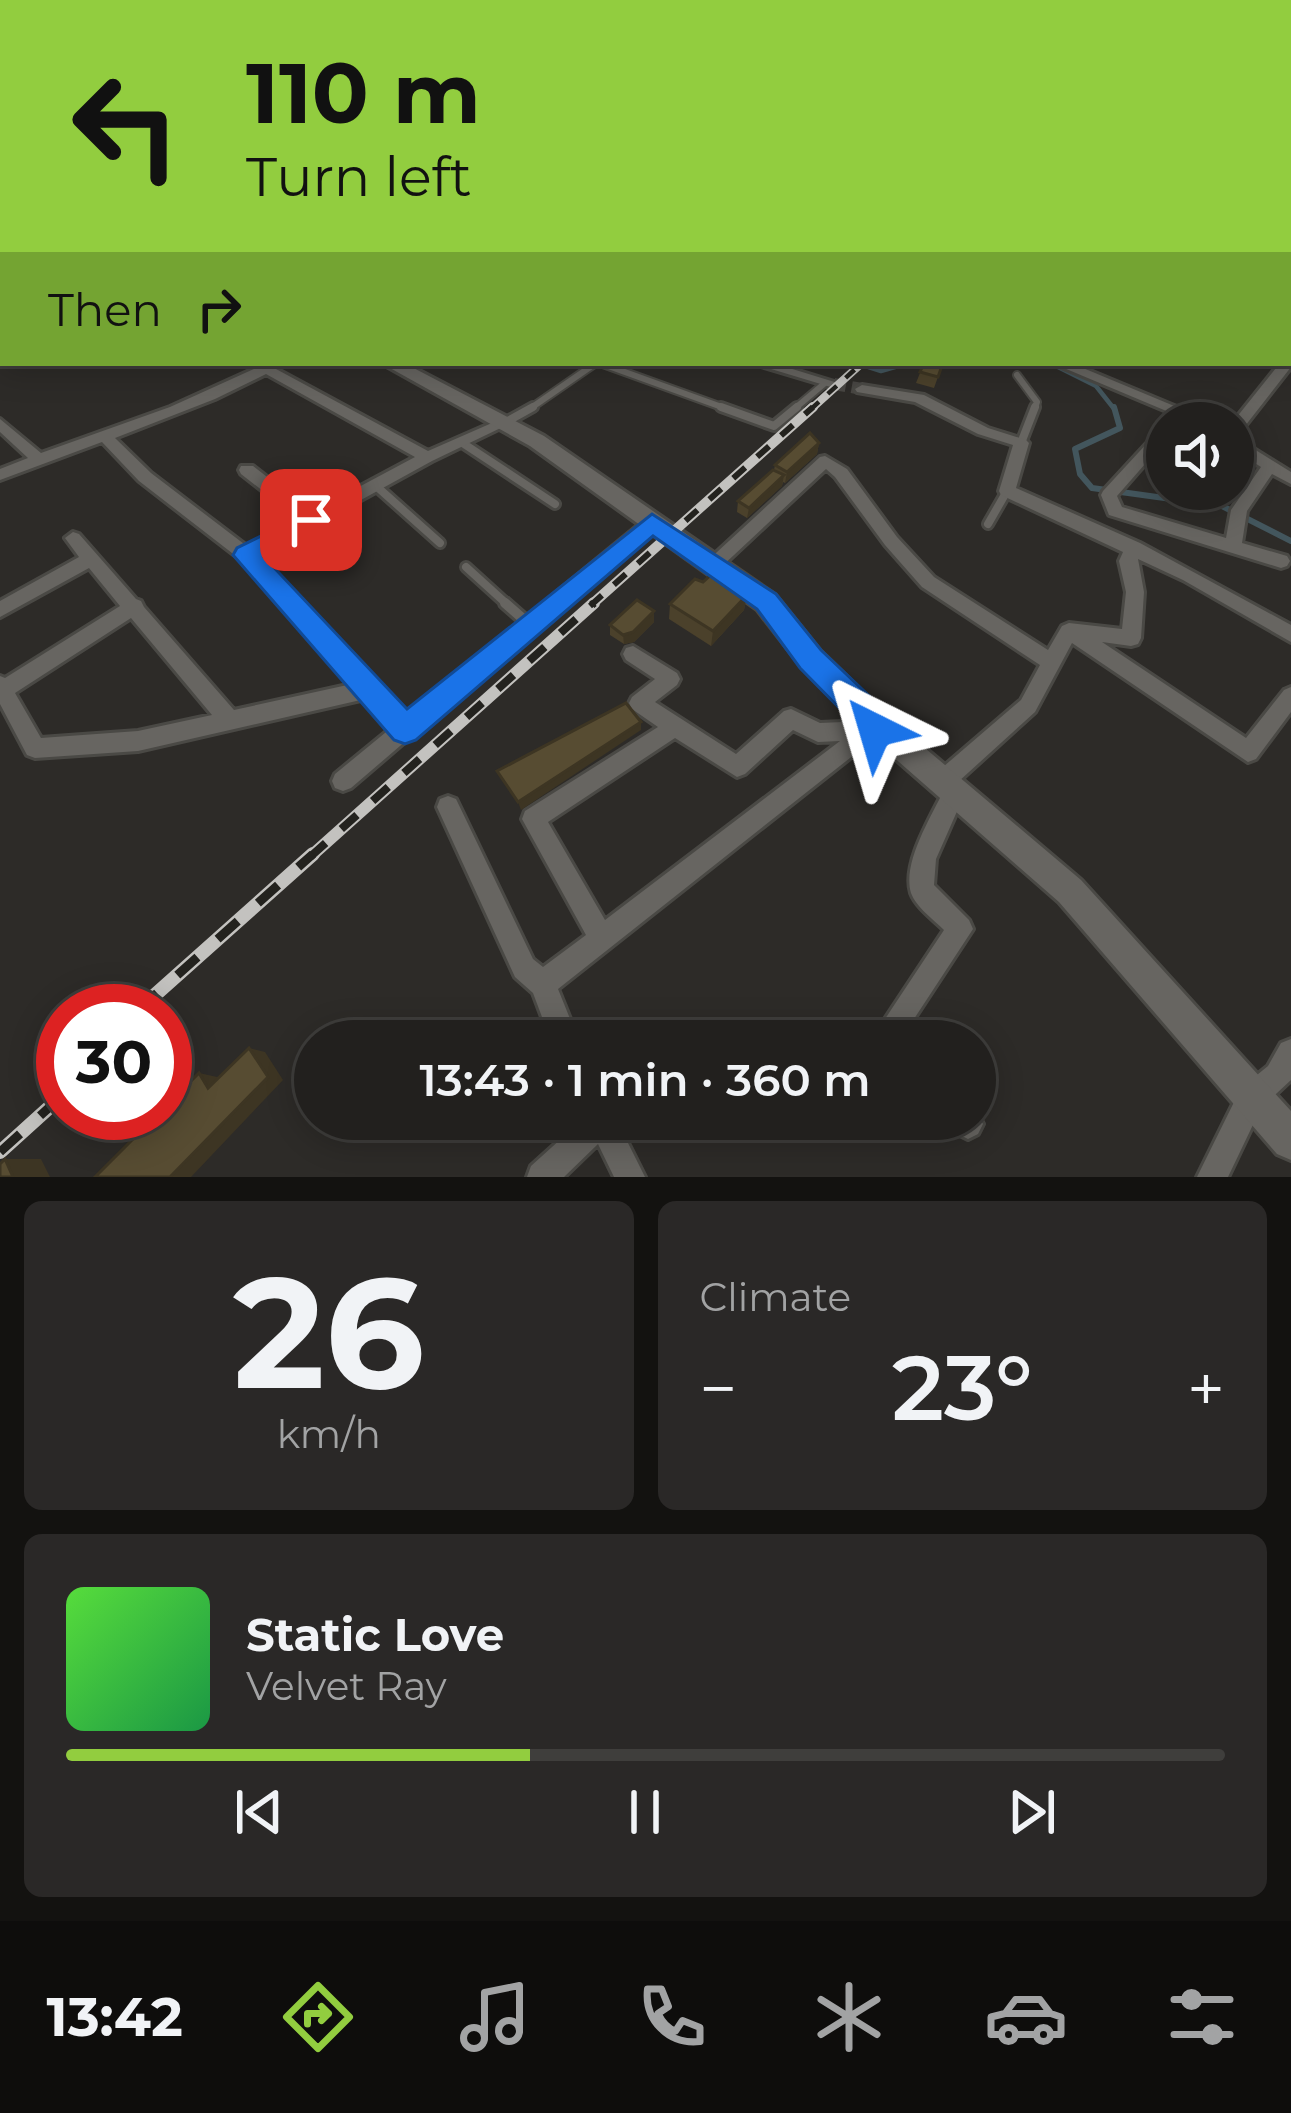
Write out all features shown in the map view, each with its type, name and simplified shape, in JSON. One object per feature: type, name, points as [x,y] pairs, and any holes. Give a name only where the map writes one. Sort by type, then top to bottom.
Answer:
[{"type":"street","points":[[0,475],[67,447],[107,439],[272,366],[427,457]]},
{"type":"street","points":[[396,366],[506,422],[766,602],[811,659],[876,727],[1070,891],[1291,1140]]},
{"type":"street","points":[[771,366],[829,383]]},
{"type":"street","points":[[1066,366],[1146,402]]},
{"type":"street","points":[[1254,405],[1284,366]]},
{"type":"street","points":[[862,389],[919,398],[983,431],[1021,443],[1007,491],[1134,547],[1291,634]]},
{"type":"street","points":[[247,555],[427,457],[506,422]]},
{"type":"street","points":[[0,424],[38,459]]},
{"type":"street","points":[[107,439],[145,478],[247,555],[405,730]]},
{"type":"street","points":[[1146,453],[1108,495],[1115,511],[1281,561]]},
{"type":"street","points":[[1254,456],[1291,478]]},
{"type":"street","points":[[713,564],[825,461],[842,473],[891,541],[928,582],[1052,663]]},
{"type":"street","points":[[1233,547],[1239,510],[1269,466]]},
{"type":"street","points":[[247,470],[311,520]]},
{"type":"street","points":[[343,781],[652,523]]},
{"type":"street","points":[[73,538],[230,721]]},
{"type":"street","points":[[1069,631],[1131,638],[1135,592],[1128,561],[1134,547]]},
{"type":"street","points":[[0,610],[90,559]]},
{"type":"street","points":[[136,606],[2,687],[35,748],[138,741],[371,689]]},
{"type":"street","points":[[897,1020],[960,928],[922,890],[924,858],[950,786],[1028,706],[1069,631]]},
{"type":"street","points":[[1069,631],[1248,752],[1291,696]]},
{"type":"street","points":[[633,654],[670,679],[639,703],[737,767],[791,718],[818,733],[876,727]]},
{"type":"street","points":[[602,939],[533,819],[675,727]]},
{"type":"street","points":[[543,984],[876,727]]},
{"type":"street","points":[[448,807],[524,968],[543,984],[557,1020]]},
{"type":"street","points":[[1212,1177],[1251,1098],[1278,1076],[1291,1053]]},
{"type":"street","points":[[542,1177],[580,1140]]},
{"type":"street","points":[[611,1140],[630,1177]]},
{"type":"lane","points":[[506,422],[560,392],[594,366]]},
{"type":"lane","points":[[606,366],[774,426],[829,383]]},
{"type":"lane","points":[[1016,376],[1029,386],[1037,402],[1021,443]]},
{"type":"lane","points":[[461,442],[555,504]]},
{"type":"lane","points":[[375,485],[440,543]]},
{"type":"lane","points":[[988,524],[1007,491]]},
{"type":"lane","points":[[466,567],[530,625]]},
{"type":"building","points":[[923,366],[942,366],[938,377],[920,372]]},
{"type":"building","points":[[810,433],[819,443],[787,472],[775,465]]},
{"type":"building","points":[[773,470],[784,475],[749,508],[738,501]]},
{"type":"building","points":[[713,573],[747,595],[713,631],[670,604],[695,579],[703,582]]},
{"type":"building","points":[[637,600],[654,611],[633,632],[623,635],[610,625]]},
{"type":"building","points":[[626,703],[641,722],[518,802],[497,771]]},
{"type":"building","points":[[249,1048],[268,1077],[170,1177],[95,1177],[132,1140],[192,1140],[192,1080],[199,1073],[208,1088]]},
{"type":"building","points":[[5,1159],[13,1177],[0,1177]]},
{"type":"waterway","points":[[865,366],[881,371],[898,366]]},
{"type":"waterway","points":[[1056,366],[1096,386],[1115,410]]},
{"type":"waterway","points":[[1115,410],[1120,428],[1075,449],[1080,474],[1092,488],[1222,506],[1291,541]]},
{"type":"tunnel","points":[[834,384],[862,389]]},
{"type":"railway","points":[[810,410],[859,366]]},
{"type":"railway","points":[[590,606],[813,407]]},
{"type":"railway","points":[[310,857],[594,603]]},
{"type":"railway","points":[[167,984],[313,854]]},
{"type":"railway","points":[[0,1152],[36,1119]]},
{"type":"route","points":[[311,520],[247,555],[405,730],[652,523],[766,602],[811,659],[877,724],[875,730]]}]
